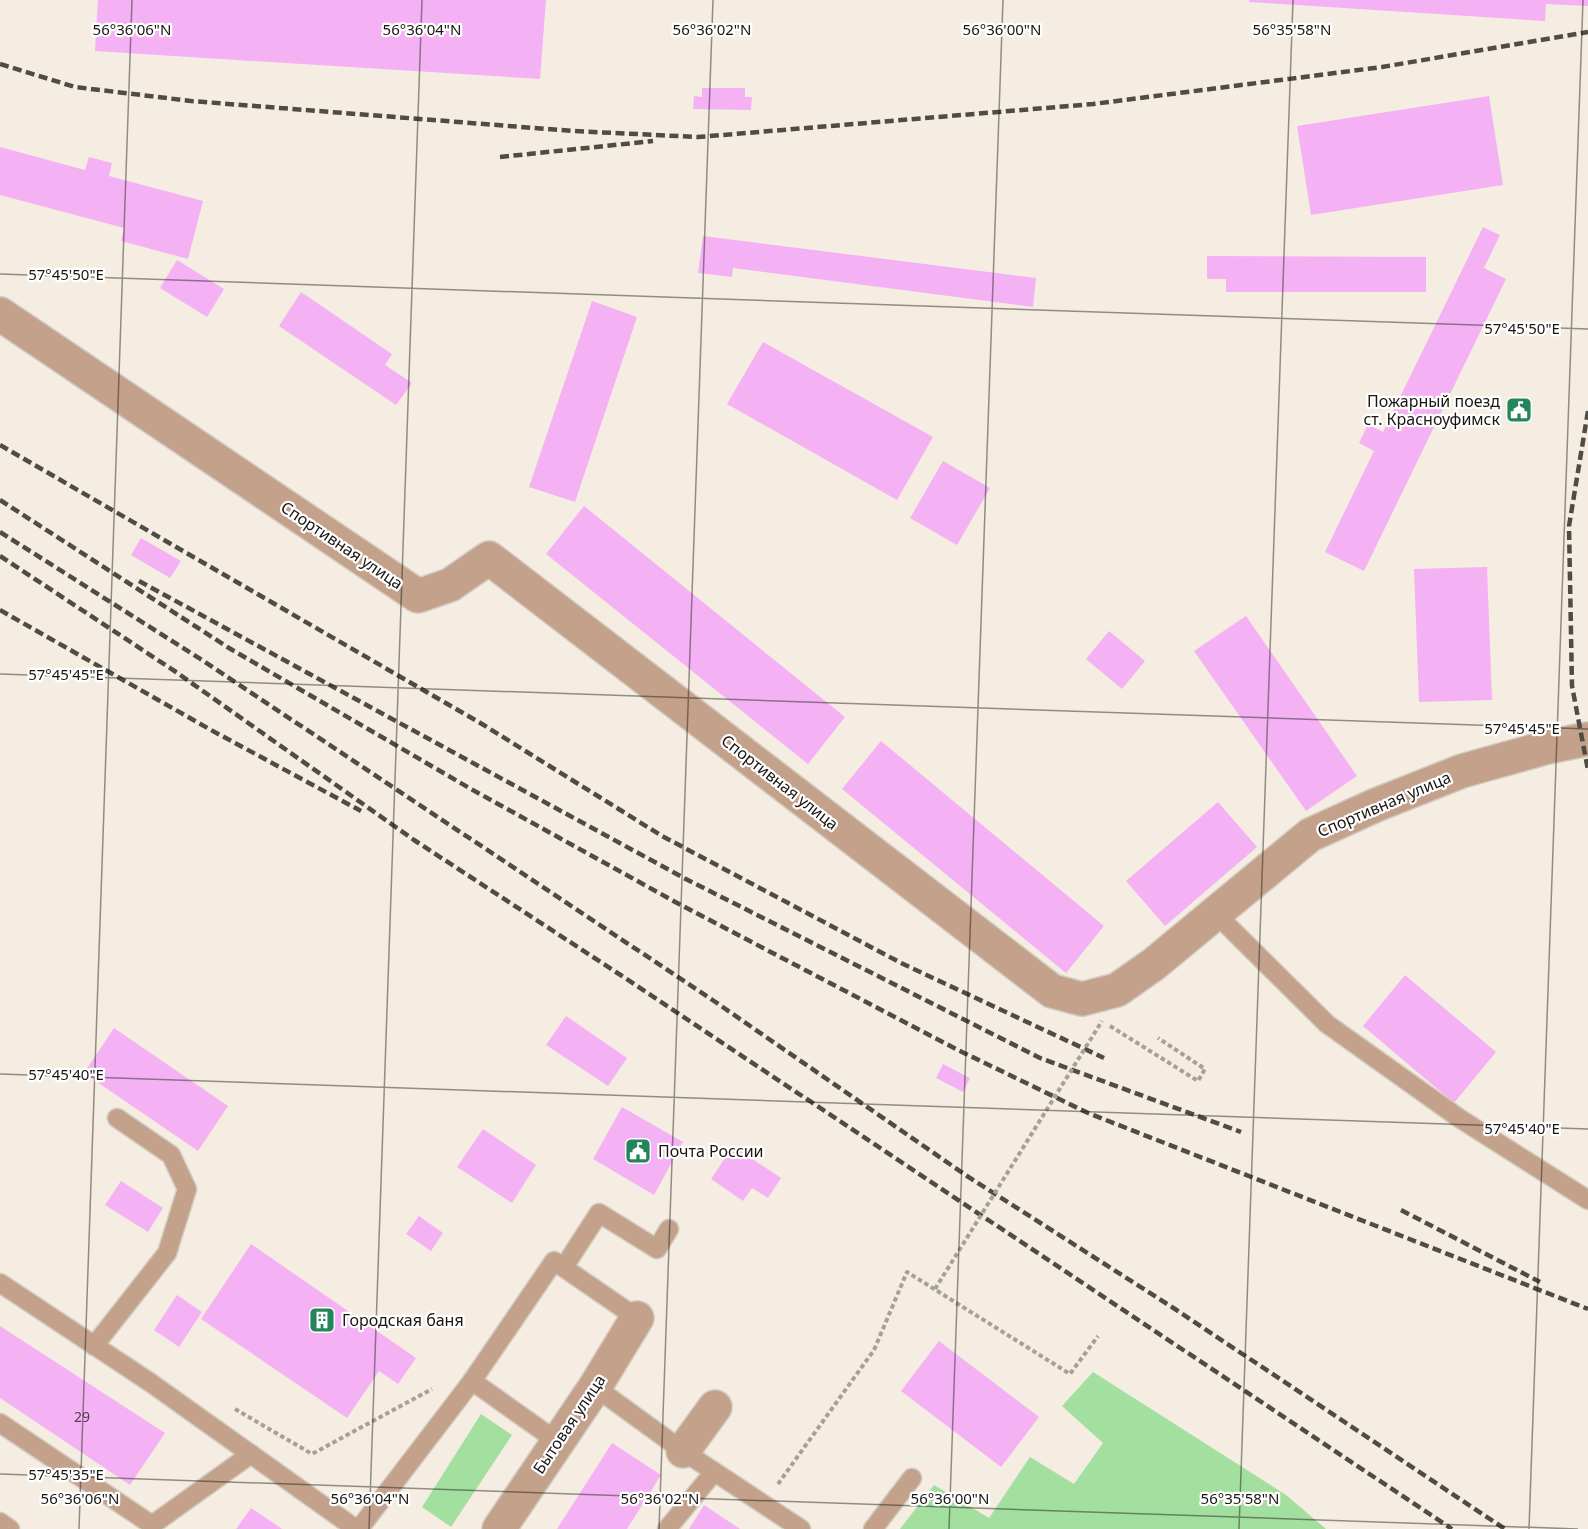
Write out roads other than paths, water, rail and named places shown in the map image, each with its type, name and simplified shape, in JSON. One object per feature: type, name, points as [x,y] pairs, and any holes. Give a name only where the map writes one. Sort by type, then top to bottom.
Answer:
[{"type":"street","name":"Спортивная улица","points":[[0,314],[418,596],[450,585],[489,558],[1052,991],[1082,999],[1117,990],[1154,964],[1310,835],[1376,805],[1462,771],[1548,747],[1588,739]]},
{"type":"street","name":"Бытовая улица","points":[[499,1529],[595,1387],[637,1318]]},
{"type":"street","points":[[682,1450],[715,1407]]},
{"type":"lane","points":[[1216,914],[1327,1024],[1459,1118],[1588,1200]]},
{"type":"lane","points":[[94,1346],[167,1252],[187,1189],[171,1155],[117,1118]]},
{"type":"lane","points":[[564,1267],[599,1213],[657,1249],[669,1229]]},
{"type":"lane","points":[[0,1283],[151,1383],[358,1529],[472,1381],[554,1261],[637,1318]]},
{"type":"lane","points":[[472,1381],[558,1442]]},
{"type":"lane","points":[[595,1387],[682,1450],[801,1529]]},
{"type":"lane","points":[[0,1423],[145,1527],[251,1454]]},
{"type":"lane","points":[[667,1529],[714,1472]]},
{"type":"lane","points":[[873,1529],[912,1478]]},
{"type":"lane","points":[[0,1522],[10,1529]]},
{"type":"railway","points":[[0,64],[75,87],[191,101],[573,131],[698,137],[1093,104],[1382,67],[1588,32]]},
{"type":"railway","points":[[500,157],[653,141]]},
{"type":"railway","points":[[1588,411],[1569,526],[1572,686],[1588,770]]},
{"type":"railway","points":[[0,445],[482,724],[662,836],[901,963],[1104,1058]]},
{"type":"railway","points":[[0,500],[229,648],[471,789],[679,904],[958,1050],[1088,1113],[1588,1309]]},
{"type":"railway","points":[[0,532],[202,660],[714,1001],[967,1176],[1175,1309],[1505,1529]]},
{"type":"railway","points":[[0,556],[176,672],[414,840],[1452,1529]]},
{"type":"railway","points":[[139,581],[684,878],[1040,1058],[1241,1132]]},
{"type":"railway","points":[[0,610],[211,730],[361,811]]},
{"type":"railway","points":[[1401,1210],[1540,1282]]},
{"type":"place","name":"Пожарный поезд ст. Красноуфимск","points":[[1519,410]]},
{"type":"place","name":"Почта России","points":[[638,1151]]},
{"type":"place","name":"Городская баня","points":[[322,1320]]}]
